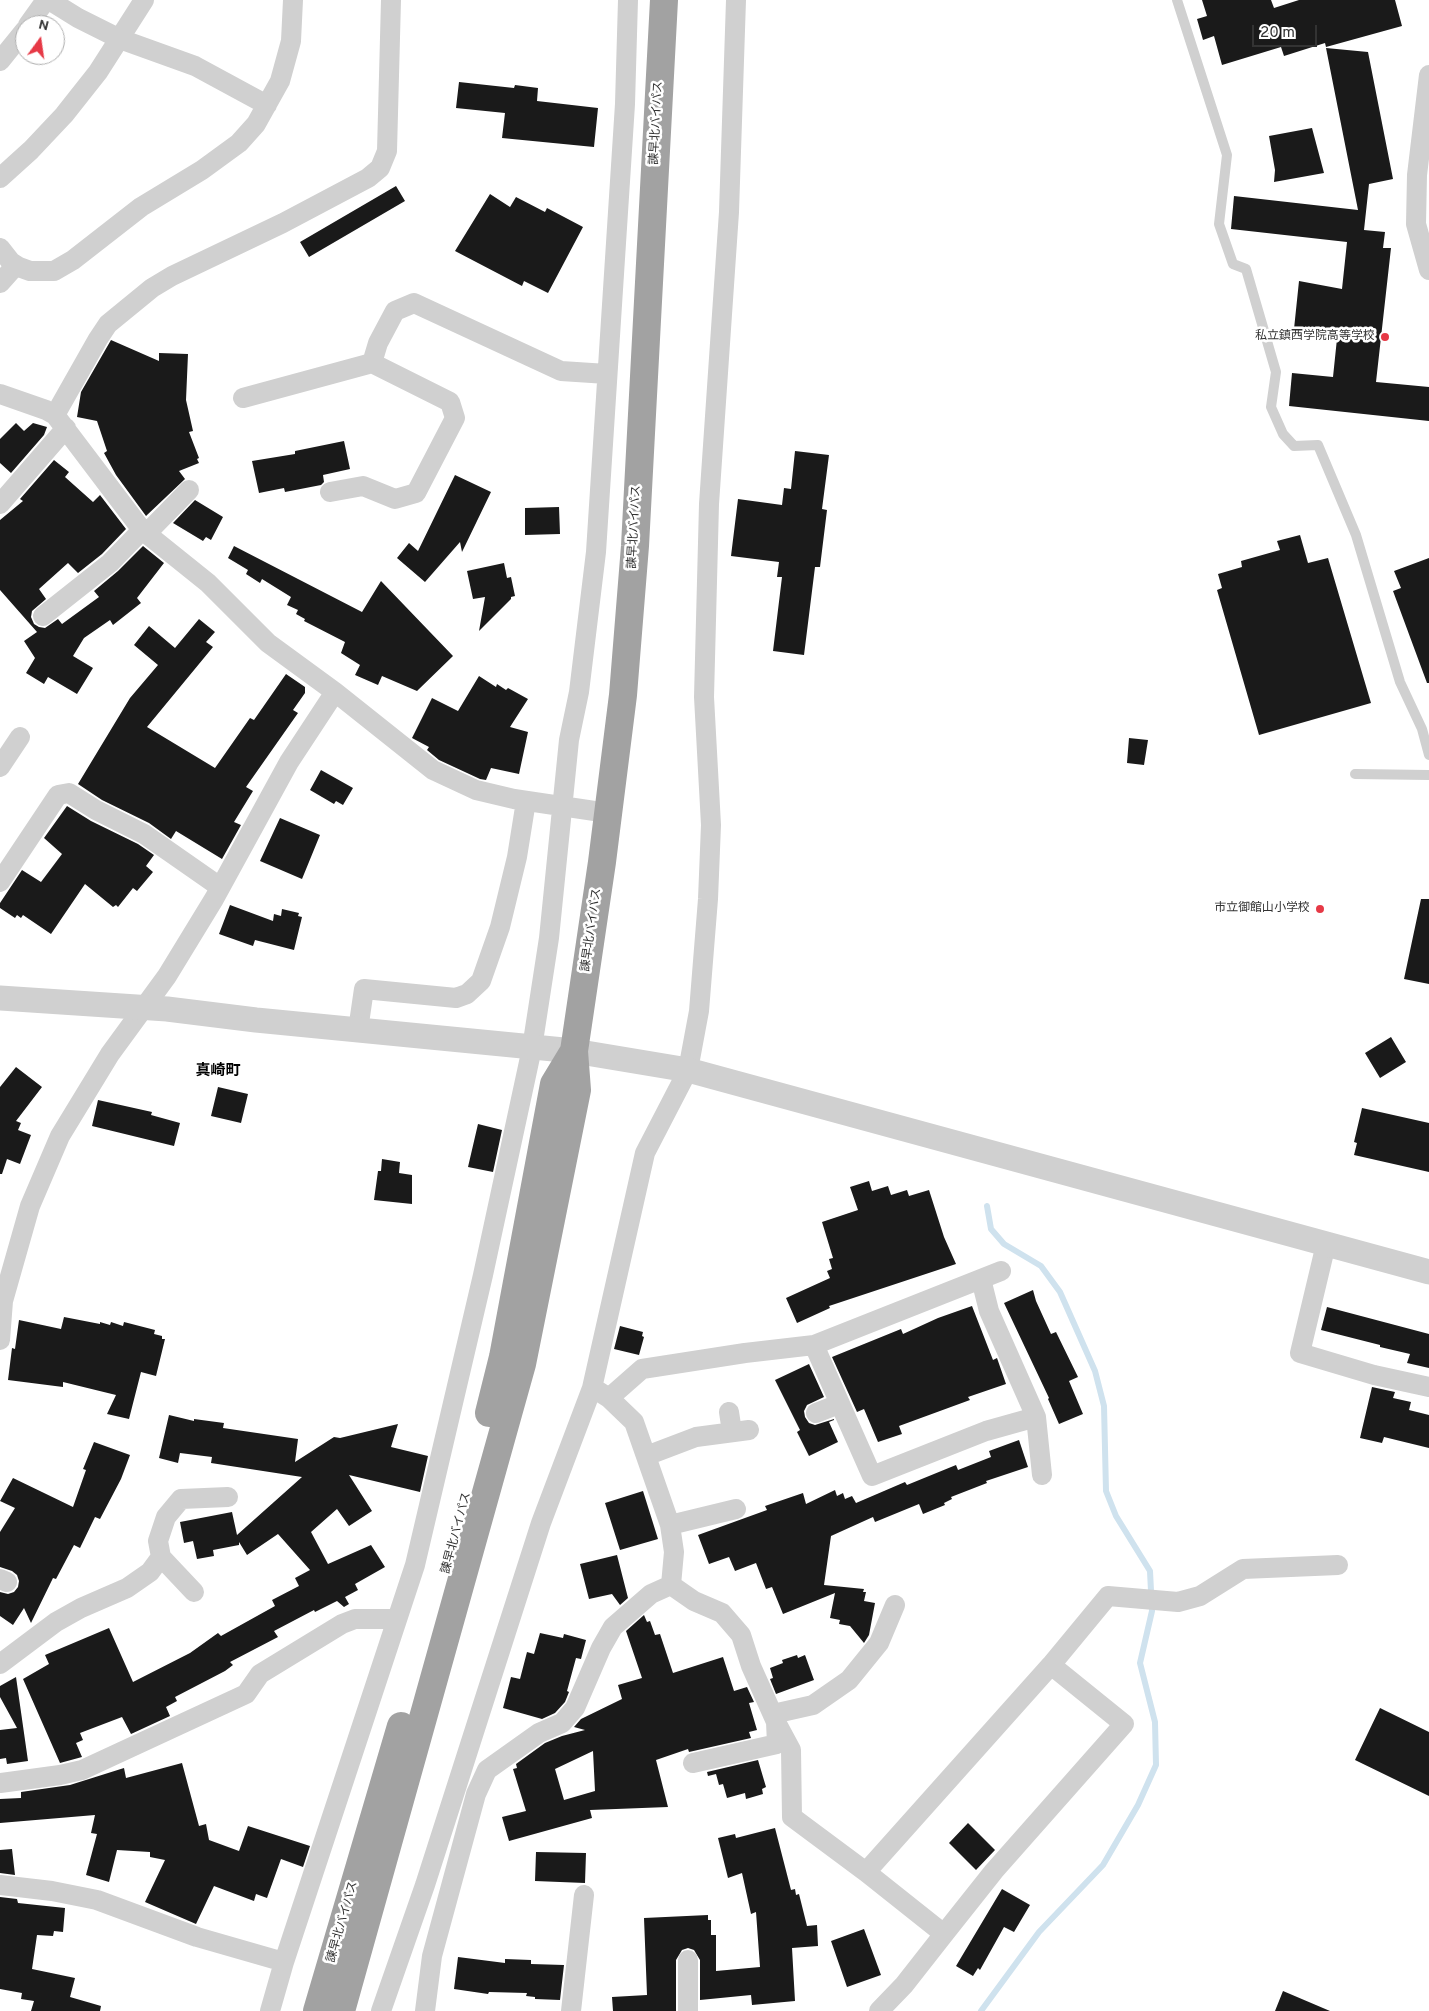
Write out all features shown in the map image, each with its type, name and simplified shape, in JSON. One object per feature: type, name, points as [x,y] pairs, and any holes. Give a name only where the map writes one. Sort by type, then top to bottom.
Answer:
[{"type":"highway","name":"諫早北バイパス","points":[[341,2011],[522,1364],[577,1090],[574,1051],[623,695],[635,546],[664,0]]},
{"type":"highway","name":"諫早北バイパス","points":[[317,2011],[456,1541],[503,1357],[554,1084],[574,1051]]},
{"type":"street","points":[[36,15],[47,0],[120,39],[194,66],[267,105]]},
{"type":"street","points":[[0,178],[31,150],[64,115],[98,72],[144,0]]},
{"type":"street","points":[[0,248],[11,262],[30,271],[54,271],[63,267],[141,207],[221,158],[239,143],[256,124],[280,81],[291,41],[293,0]]},
{"type":"street","points":[[0,504],[60,422],[98,339],[108,324],[152,288],[172,276],[291,218],[368,178],[380,168],[387,151],[391,0]]},
{"type":"street","points":[[270,2011],[284,1962],[415,1565],[484,1275],[532,1048],[549,938],[569,740],[579,692],[596,552],[624,104],[628,0]]},
{"type":"street","points":[[381,2011],[425,1885],[542,1523],[592,1388],[645,1153],[688,1070],[699,1011],[708,899],[711,825],[704,697],[709,514],[729,212],[736,0]]},
{"type":"street","points":[[0,61],[15,42]]},
{"type":"street","points":[[1429,75],[1417,175],[1416,224],[1429,270]]},
{"type":"street","points":[[0,283],[16,265]]},
{"type":"street","points":[[372,363],[378,343],[395,310],[414,303],[561,371],[607,374]]},
{"type":"street","points":[[243,398],[372,363],[450,402],[455,418],[416,493],[395,499],[363,486],[330,492]]},
{"type":"street","points":[[0,394],[46,410],[60,422],[144,532],[208,583],[268,643],[335,692],[433,770],[476,790],[526,801],[608,813]]},
{"type":"street","points":[[43,616],[110,563],[189,490]]},
{"type":"street","points":[[0,1340],[3,1301],[30,1206],[60,1136],[110,1054],[167,976],[220,887],[289,762],[335,692]]},
{"type":"street","points":[[0,767],[20,737]]},
{"type":"street","points":[[2,874],[58,794],[69,793],[96,810],[144,834],[220,887]]},
{"type":"street","points":[[358,1030],[364,989],[456,998],[467,994],[481,981],[500,927],[517,857],[526,801]]},
{"type":"street","points":[[10,998],[167,1009],[256,1020],[574,1051],[688,1070],[1429,1272]]},
{"type":"street","points":[[1326,1244],[1300,1353],[1429,1387]]},
{"type":"street","points":[[609,1398],[642,1369],[745,1353],[814,1345],[1001,1271]]},
{"type":"street","points":[[981,1279],[989,1311],[1036,1417],[1042,1475]]},
{"type":"street","points":[[814,1345],[872,1476],[986,1431],[1036,1417]]},
{"type":"street","points":[[592,1388],[609,1398],[634,1422],[670,1525],[674,1552],[671,1585]]},
{"type":"street","points":[[816,1413],[840,1404]]},
{"type":"street","points":[[646,1456],[696,1438],[740,1431],[729,1412]]},
{"type":"street","points":[[194,1592],[160,1557],[158,1541],[166,1517],[181,1499],[228,1496]]},
{"type":"street","points":[[670,1525],[736,1509]]},
{"type":"street","points":[[0,1664],[56,1622],[81,1608],[127,1588],[150,1572],[160,1557]]},
{"type":"street","points":[[866,1872],[1051,1665],[1108,1596],[1178,1602],[1200,1596],[1243,1569],[1338,1565]]},
{"type":"street","points":[[671,1585],[694,1602],[722,1613],[741,1635],[751,1666],[774,1718],[791,1750],[792,1817],[866,1872],[944,1934]]},
{"type":"street","points":[[425,2011],[432,1956],[476,1794],[487,1770],[539,1733],[562,1723],[575,1708],[612,1627],[651,1594],[671,1585]]},
{"type":"street","points":[[774,1718],[813,1705],[849,1680],[879,1643],[895,1605]]},
{"type":"street","points":[[0,1783],[82,1770],[246,1694],[260,1674],[342,1624],[355,1619],[397,1619]]},
{"type":"street","points":[[879,2011],[904,1985],[994,1871],[1124,1724],[1051,1665]]},
{"type":"street","points":[[693,1763],[777,1744],[774,1718]]},
{"type":"street","points":[[0,1885],[52,1891],[97,1900],[197,1937],[284,1962]]},
{"type":"street","points":[[571,2011],[584,1895]]},
{"type":"street","points":[[688,1960],[688,2011]]},
{"type":"lane","points":[[1177,0],[1227,155],[1220,224],[1233,264],[1246,270],[1276,372],[1272,407],[1283,434],[1294,446],[1318,445],[1356,535],[1400,682],[1422,729],[1429,755]]},
{"type":"lane","points":[[1355,774],[1429,776]]},
{"type":"building","points":[[1202,0],[1271,0],[1274,8],[1299,0],[1395,0],[1402,26],[1326,47],[1325,43],[1284,56],[1281,47],[1222,65],[1214,36],[1203,40],[1197,19],[1207,16]]},
{"type":"building","points":[[1326,48],[1368,52],[1393,179],[1369,184],[1364,230],[1385,232],[1383,248],[1391,248],[1376,382],[1429,387],[1429,421],[1289,406],[1292,373],[1333,377],[1338,329],[1294,329],[1299,281],[1342,289],[1347,242],[1231,229],[1234,196],[1358,210]]},
{"type":"building","points":[[459,82],[514,88],[515,85],[538,88],[537,101],[598,108],[594,147],[502,138],[505,113],[456,108]]},
{"type":"building","points":[[1312,128],[1324,173],[1274,182],[1275,170],[1269,136]]},
{"type":"building","points":[[396,186],[405,201],[309,257],[300,242]]},
{"type":"building","points":[[490,194],[510,207],[516,197],[545,212],[547,208],[583,227],[548,293],[524,281],[522,286],[455,251]]},
{"type":"building","points":[[111,340],[159,361],[159,353],[188,354],[186,400],[193,431],[189,432],[199,458],[197,459],[199,463],[179,471],[185,479],[146,516],[116,475],[104,453],[107,451],[97,421],[77,417],[81,392]]},
{"type":"building","points":[[16,423],[24,431],[33,423],[47,427],[44,435],[11,473],[0,463],[0,439]]},
{"type":"building","points":[[344,441],[350,469],[323,475],[324,482],[321,485],[285,492],[284,488],[259,493],[252,461],[295,454],[295,451]]},
{"type":"building","points":[[795,451],[829,455],[822,509],[827,510],[820,567],[815,567],[804,655],[773,651],[782,577],[777,577],[779,562],[731,556],[738,499],[782,505],[784,488],[791,489]]},
{"type":"building","points":[[54,460],[69,472],[65,477],[93,502],[100,495],[126,529],[102,554],[78,573],[68,563],[39,589],[46,599],[32,611],[31,617],[34,624],[45,628],[58,619],[62,624],[99,597],[94,591],[118,571],[143,546],[164,563],[137,598],[141,603],[113,625],[110,620],[84,638],[73,656],[93,668],[77,694],[48,677],[44,684],[26,673],[35,658],[24,641],[37,632],[0,590],[0,520],[23,501],[20,499]]},
{"type":"building","points":[[455,475],[491,492],[462,552],[460,542],[425,582],[397,558],[409,543],[418,551]]},
{"type":"building","points":[[195,500],[223,517],[211,540],[206,537],[203,541],[173,523]]},
{"type":"building","points":[[559,507],[560,534],[525,535],[525,508]]},
{"type":"building","points":[[1300,535],[1308,563],[1328,558],[1371,703],[1259,735],[1217,590],[1222,588],[1218,574],[1242,567],[1241,561],[1280,550],[1277,541]]},
{"type":"building","points":[[234,546],[362,612],[381,581],[453,656],[417,691],[382,676],[378,685],[355,675],[360,665],[341,653],[345,642],[304,621],[305,619],[296,614],[298,610],[287,605],[291,597],[262,579],[260,583],[246,574],[248,570],[228,558]]},
{"type":"building","points":[[1429,558],[1429,683],[1427,683],[1393,591],[1401,588],[1394,571]]},
{"type":"building","points":[[504,563],[507,578],[511,577],[515,596],[511,597],[479,631],[485,597],[473,599],[467,571]]},
{"type":"building","points":[[199,619],[215,632],[206,642],[213,647],[147,727],[215,768],[250,718],[254,720],[286,674],[305,687],[305,693],[293,710],[298,713],[246,787],[253,791],[234,822],[241,825],[222,859],[176,831],[171,839],[149,823],[102,800],[78,784],[130,698],[158,665],[134,645],[149,626],[175,648]]},
{"type":"building","points":[[479,676],[496,687],[497,684],[506,690],[508,688],[528,699],[510,727],[528,732],[519,774],[491,768],[486,780],[480,779],[439,760],[427,750],[429,747],[412,738],[432,698],[458,711]]},
{"type":"building","points":[[1129,738],[1148,740],[1144,765],[1127,763]]},
{"type":"building","points":[[321,770],[353,788],[343,805],[336,801],[334,804],[310,790]]},
{"type":"building","points":[[67,806],[91,821],[138,844],[154,855],[146,866],[153,872],[137,891],[133,888],[118,907],[116,905],[113,907],[85,884],[51,934],[23,915],[21,918],[17,915],[15,918],[0,908],[0,903],[22,870],[41,882],[62,854],[44,838]]},
{"type":"building","points":[[280,818],[320,835],[302,879],[260,861]]},
{"type":"building","points":[[1421,899],[1429,899],[1429,984],[1404,979]]},
{"type":"building","points":[[230,905],[273,921],[274,914],[281,916],[282,909],[299,913],[298,916],[302,917],[294,950],[255,940],[253,946],[219,934]]},
{"type":"building","points":[[1391,1037],[1406,1062],[1380,1078],[1365,1053]]},
{"type":"building","points":[[16,1067],[42,1087],[16,1121],[21,1123],[18,1130],[31,1135],[20,1164],[7,1159],[2,1174],[0,1174],[0,1087]]},
{"type":"building","points":[[218,1087],[248,1094],[241,1123],[211,1116]]},
{"type":"building","points":[[98,1100],[152,1112],[151,1115],[180,1123],[174,1146],[92,1126]]},
{"type":"building","points":[[1362,1108],[1429,1123],[1429,1172],[1354,1155],[1357,1143],[1354,1142]]},
{"type":"building","points":[[478,1124],[502,1130],[493,1172],[468,1167]]},
{"type":"building","points":[[382,1159],[400,1162],[399,1173],[412,1175],[412,1204],[374,1200],[378,1171],[381,1171]]},
{"type":"building","points":[[869,1181],[872,1191],[888,1186],[891,1195],[907,1190],[909,1196],[929,1190],[944,1237],[956,1264],[829,1306],[830,1308],[797,1323],[786,1298],[830,1278],[827,1271],[832,1269],[829,1259],[833,1258],[822,1222],[858,1210],[850,1187]]},
{"type":"building","points":[[1033,1290],[1051,1334],[1056,1332],[1078,1377],[1069,1381],[1083,1414],[1059,1424],[1049,1398],[1004,1303]]},
{"type":"building","points":[[972,1306],[993,1360],[997,1358],[1006,1384],[968,1397],[970,1400],[899,1426],[902,1434],[878,1442],[864,1409],[857,1412],[832,1357],[901,1329],[903,1334],[938,1318]]},
{"type":"building","points":[[1327,1307],[1429,1334],[1429,1368],[1407,1363],[1410,1354],[1321,1330]]},
{"type":"building","points":[[64,1317],[110,1325],[111,1322],[123,1326],[124,1322],[155,1330],[154,1334],[165,1339],[156,1376],[141,1372],[129,1419],[107,1414],[116,1395],[63,1382],[63,1387],[8,1380],[12,1348],[15,1349],[19,1320],[61,1329]]},
{"type":"building","points":[[620,1326],[643,1332],[642,1336],[644,1337],[639,1355],[614,1349]]},
{"type":"building","points":[[809,1364],[824,1397],[807,1405],[804,1411],[805,1417],[809,1423],[815,1425],[834,1419],[829,1422],[838,1442],[809,1456],[797,1432],[800,1430],[775,1380]]},
{"type":"building","points":[[1372,1387],[1395,1392],[1393,1398],[1411,1402],[1409,1410],[1429,1415],[1429,1448],[1384,1437],[1382,1443],[1360,1438]]},
{"type":"building","points":[[169,1415],[194,1421],[194,1419],[224,1423],[223,1428],[298,1439],[295,1462],[334,1437],[340,1438],[398,1424],[391,1447],[428,1456],[420,1492],[349,1475],[372,1511],[349,1526],[337,1509],[311,1532],[328,1564],[371,1545],[385,1567],[355,1584],[358,1590],[345,1597],[349,1604],[344,1607],[337,1601],[315,1612],[314,1610],[274,1631],[278,1637],[230,1662],[233,1665],[225,1671],[175,1697],[177,1701],[166,1707],[170,1716],[131,1734],[122,1717],[80,1733],[83,1740],[76,1743],[82,1757],[60,1763],[23,1679],[49,1664],[45,1655],[109,1628],[133,1682],[190,1653],[218,1633],[221,1636],[275,1606],[272,1600],[299,1586],[295,1578],[310,1570],[278,1534],[247,1555],[239,1542],[239,1545],[213,1550],[214,1556],[197,1559],[193,1541],[184,1543],[180,1522],[232,1512],[237,1535],[302,1477],[211,1463],[212,1457],[180,1453],[178,1463],[159,1458]]},
{"type":"building","points":[[1019,1440],[1028,1467],[986,1481],[987,1483],[951,1497],[952,1499],[944,1503],[945,1505],[923,1514],[919,1504],[875,1522],[873,1517],[831,1536],[824,1585],[864,1589],[863,1592],[866,1592],[864,1601],[875,1603],[869,1635],[864,1643],[850,1626],[839,1624],[840,1620],[830,1618],[835,1593],[783,1614],[772,1587],[766,1589],[756,1563],[735,1571],[729,1557],[709,1564],[698,1535],[767,1510],[765,1506],[803,1493],[806,1504],[835,1490],[837,1496],[843,1493],[845,1499],[852,1496],[856,1503],[905,1482],[907,1485],[956,1465],[958,1470],[991,1457],[989,1451]]},
{"type":"building","points":[[94,1442],[130,1455],[121,1479],[100,1519],[95,1517],[80,1548],[74,1545],[56,1579],[53,1578],[31,1623],[24,1608],[13,1625],[0,1616],[0,1592],[8,1594],[14,1592],[18,1587],[19,1581],[17,1575],[12,1571],[0,1567],[0,1532],[15,1508],[0,1501],[13,1478],[73,1507],[86,1470],[83,1469]]},
{"type":"building","points":[[643,1491],[658,1539],[620,1550],[605,1503]]},
{"type":"building","points":[[617,1555],[628,1598],[620,1605],[612,1594],[589,1599],[580,1564]]},
{"type":"building","points":[[644,1615],[647,1622],[650,1621],[655,1635],[660,1634],[673,1673],[723,1657],[734,1691],[747,1687],[754,1702],[749,1703],[757,1730],[749,1732],[751,1738],[689,1752],[688,1749],[656,1760],[668,1807],[590,1810],[592,1818],[509,1841],[502,1817],[526,1811],[513,1769],[517,1768],[516,1764],[545,1743],[585,1730],[574,1727],[581,1719],[622,1699],[618,1685],[642,1678],[626,1631]],"holes":[[[593,1751],[595,1791],[564,1800],[555,1769]]]},
{"type":"building","points":[[540,1633],[563,1638],[564,1634],[586,1640],[581,1659],[576,1658],[565,1702],[555,1713],[542,1719],[503,1708],[511,1677],[520,1679],[527,1652],[534,1654]]},
{"type":"building","points":[[797,1655],[798,1658],[805,1655],[814,1680],[776,1694],[770,1679],[773,1678],[770,1668],[783,1663],[782,1660]]},
{"type":"building","points":[[16,1677],[28,1761],[7,1764],[6,1758],[0,1759],[0,1730],[17,1728],[0,1697],[0,1686]]},
{"type":"building","points":[[1380,1708],[1429,1732],[1429,1796],[1355,1760]]},
{"type":"building","points":[[758,1760],[766,1787],[762,1789],[763,1794],[746,1799],[745,1793],[727,1798],[723,1784],[719,1785],[716,1774],[708,1776],[707,1772]]},
{"type":"building","points":[[182,1763],[199,1826],[206,1824],[209,1840],[239,1851],[248,1826],[310,1846],[303,1867],[281,1859],[267,1898],[256,1894],[254,1901],[214,1886],[196,1924],[145,1902],[165,1860],[150,1857],[150,1852],[117,1850],[109,1882],[86,1875],[97,1834],[91,1833],[95,1815],[0,1823],[0,1799],[21,1798],[21,1792],[70,1785],[124,1768],[126,1778]]},
{"type":"building","points":[[968,1823],[995,1850],[976,1870],[949,1843]]},
{"type":"building","points":[[775,1828],[791,1890],[795,1889],[796,1895],[799,1894],[807,1926],[817,1925],[818,1946],[792,1948],[795,2001],[752,2005],[751,1995],[700,2000],[700,1960],[694,1950],[688,1948],[682,1950],[676,1960],[676,2011],[613,2011],[612,1997],[647,1995],[644,1918],[708,1915],[708,1920],[711,1920],[711,1935],[716,1935],[716,1971],[760,1967],[756,1912],[751,1914],[742,1873],[728,1878],[718,1838],[735,1834],[736,1838]]},
{"type":"building","points":[[12,1849],[15,1875],[0,1873],[0,1850]]},
{"type":"building","points":[[536,1852],[586,1853],[585,1883],[535,1881]]},
{"type":"building","points":[[1002,1889],[1030,1905],[1014,1932],[1004,1927],[980,1970],[978,1968],[973,1976],[956,1966]]},
{"type":"building","points":[[0,1897],[17,1899],[18,1903],[65,1908],[63,1932],[54,1931],[53,1936],[37,1935],[32,1969],[75,1978],[70,1997],[101,2006],[100,2011],[31,2011],[34,2001],[21,1999],[22,1993],[0,1989]]},
{"type":"building","points":[[864,1929],[881,1975],[847,1987],[831,1941]]},
{"type":"building","points":[[458,1957],[505,1963],[505,1959],[531,1960],[531,1964],[564,1965],[560,2000],[535,1999],[535,1997],[526,1996],[527,1993],[489,1992],[488,1994],[454,1989]]},
{"type":"building","points":[[1283,1991],[1330,2011],[1275,2011]]},
{"type":"waterway","points":[[981,2011],[1039,1932],[1103,1865],[1138,1805],[1156,1765],[1155,1722],[1140,1663],[1152,1611],[1150,1571],[1116,1516],[1106,1491],[1104,1406],[1095,1371],[1060,1292],[1041,1266],[1004,1244],[991,1229],[987,1206]]},
{"type":"place","name":"私立鎮西学院高等学校","points":[[1385,337]]},
{"type":"place","name":"市立御館山小学校","points":[[1320,909]]},
{"type":"district","name":"真崎町","points":[[218,1072]]}]
